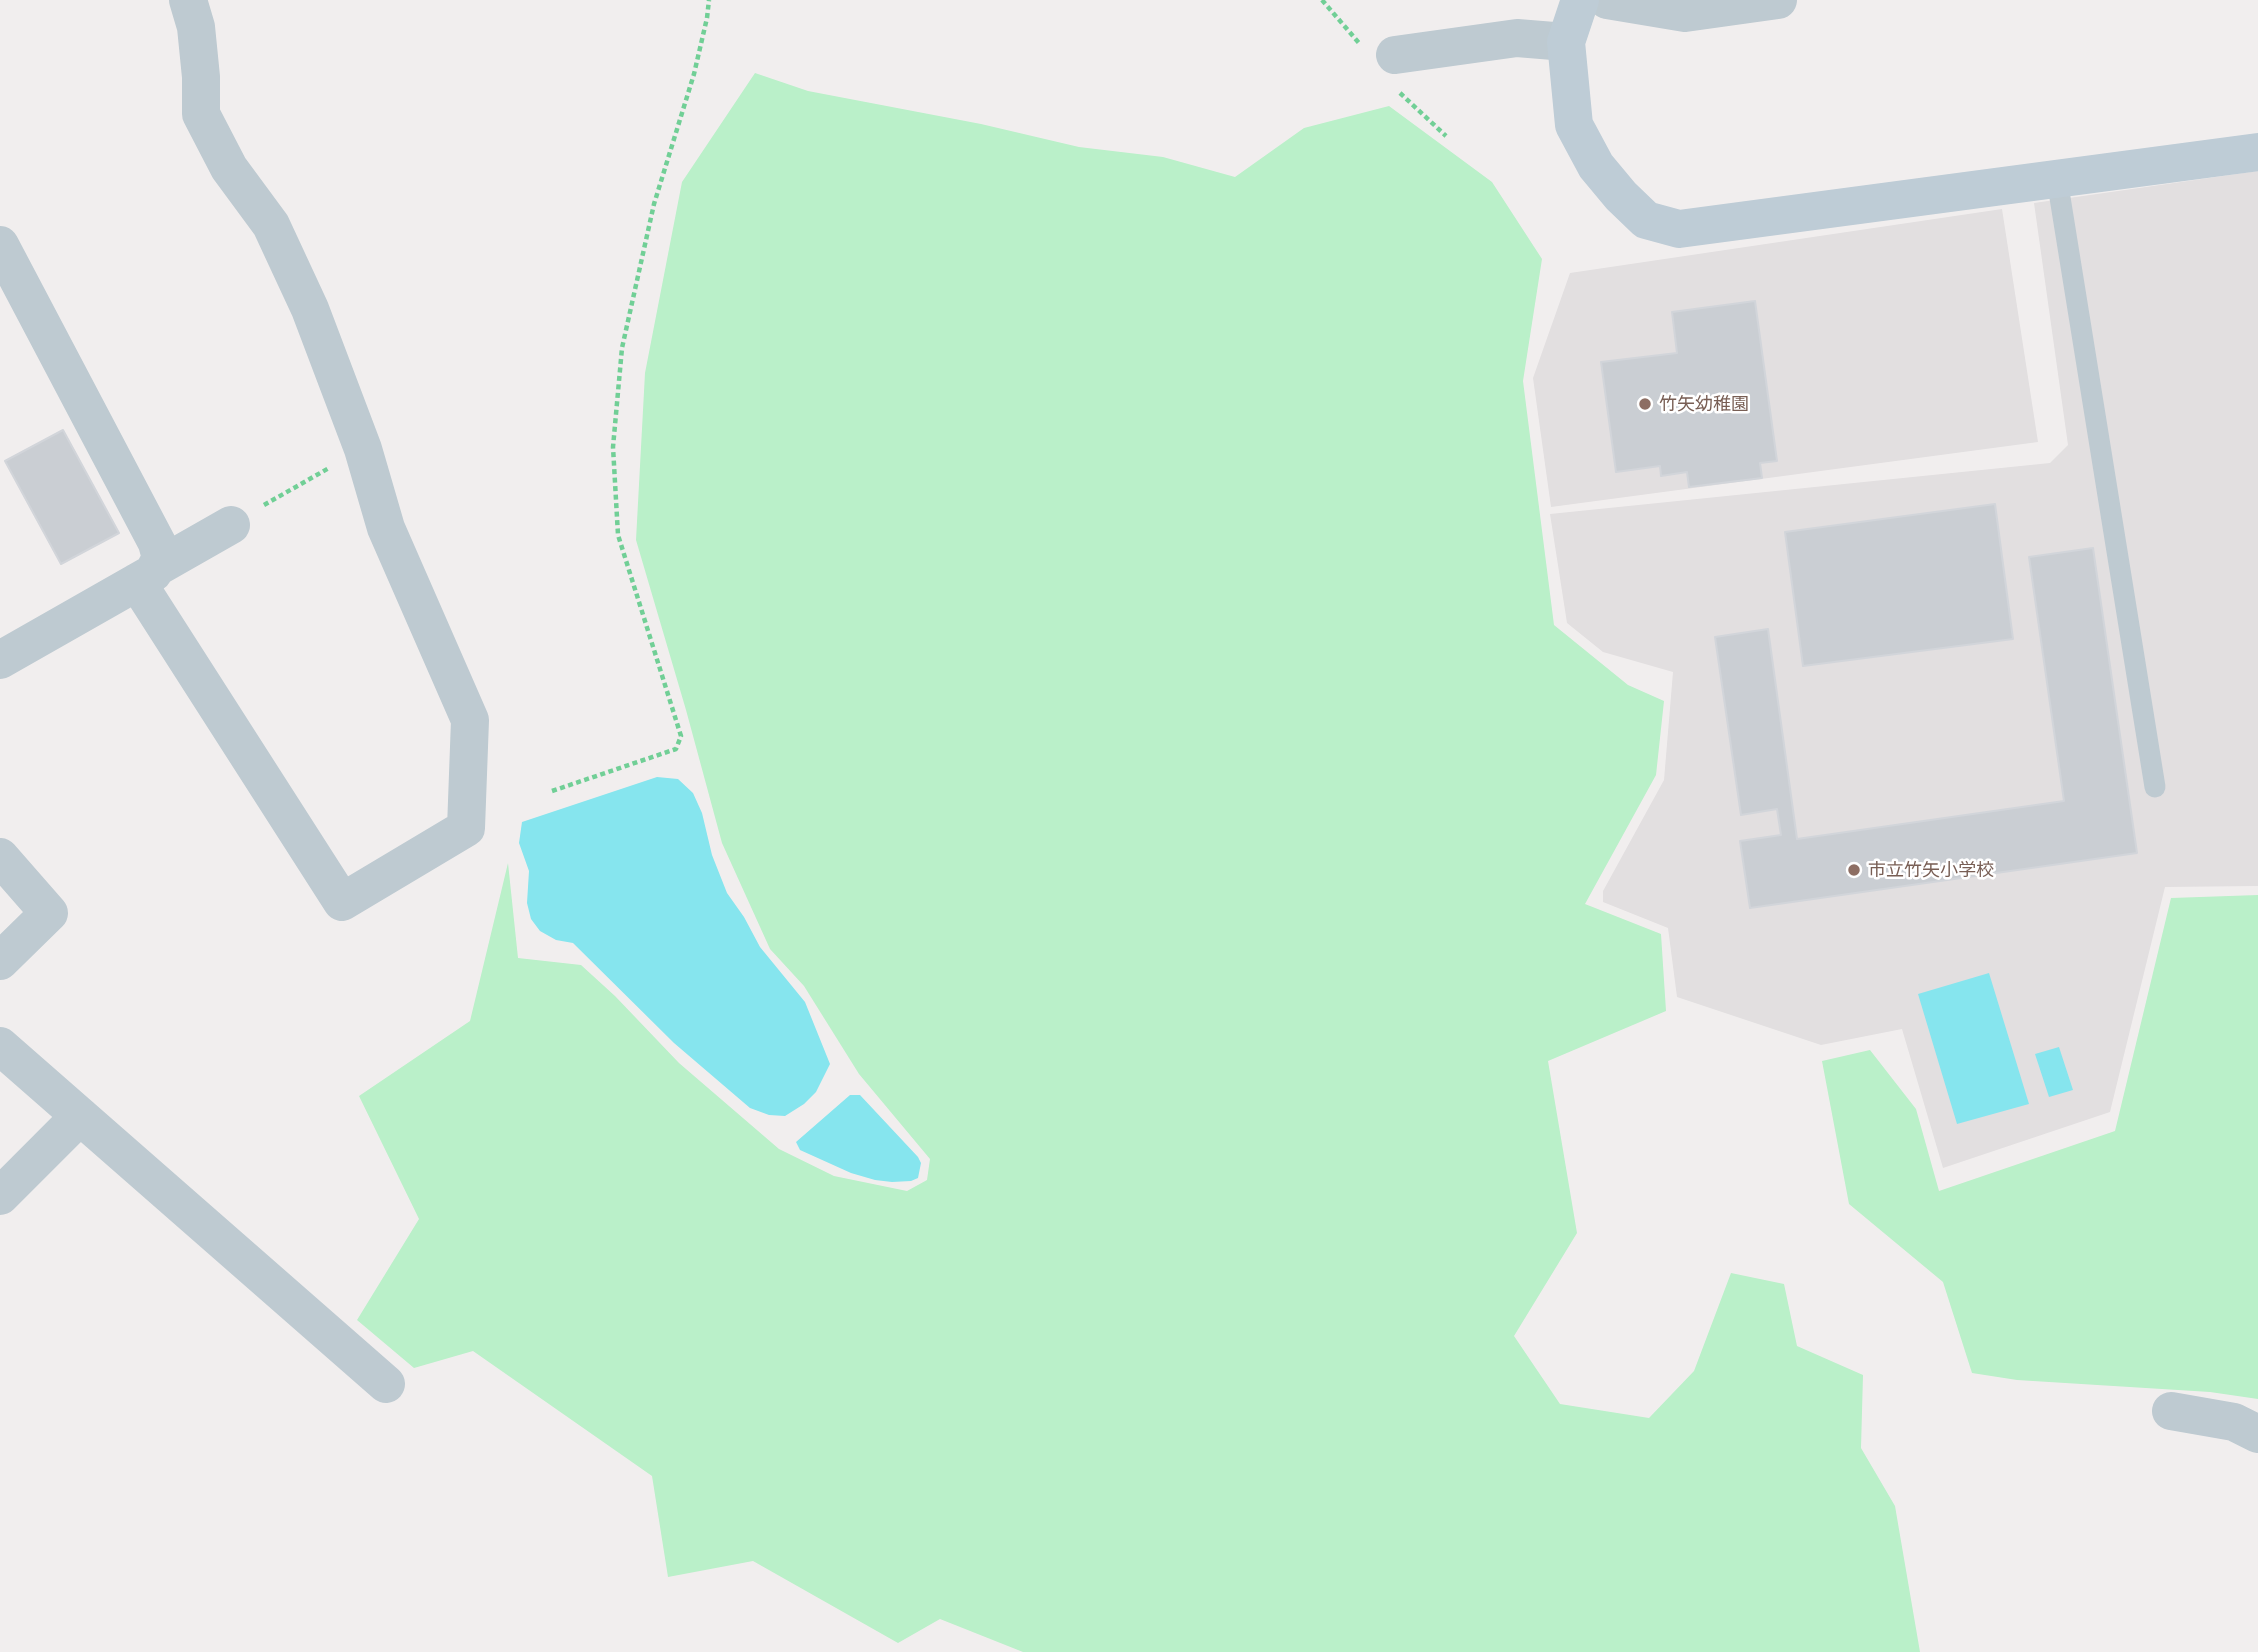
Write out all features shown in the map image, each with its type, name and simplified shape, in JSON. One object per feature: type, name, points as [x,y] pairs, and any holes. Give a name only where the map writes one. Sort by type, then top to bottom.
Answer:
[{"type":"street","points":[[148,574],[342,901],[466,828],[470,720],[386,528],[363,449],[310,309],[271,225],[229,168],[201,114],[197,27],[188,0]]},
{"type":"street","points":[[1580,0],[1566,43],[1574,125],[1596,166],[1620,196],[1646,220],[1679,229],[2258,152]]},
{"type":"street","points":[[1607,0],[1685,13],[1778,0]]},
{"type":"street","points":[[1395,55],[1517,38],[1566,43]]},
{"type":"street","points":[[0,245],[157,543],[161,558],[148,574]]},
{"type":"street","points":[[0,660],[231,525]]},
{"type":"street","points":[[0,857],[49,913],[0,961]]},
{"type":"street","points":[[0,1046],[386,1384]]},
{"type":"street","points":[[0,1196],[80,1116]]},
{"type":"street","points":[[2171,1411],[2234,1422],[2258,1434]]},
{"type":"lane","points":[[2057,179],[2155,788]]},
{"type":"path","points":[[552,791],[676,750],[681,736],[618,535],[613,447],[622,348],[654,204],[694,74],[709,0]]},
{"type":"path","points":[[231,525],[312,477]]},
{"type":"shaded area","points":[[2258,171],[2258,886],[2165,887],[2110,1112],[1943,1168],[1902,1029],[1821,1045],[1677,997],[1668,928],[1603,902],[1603,891],[1664,780],[1673,672],[1603,652],[1567,623],[1550,514],[2050,463],[2068,445],[2034,203]]},
{"type":"shaded area","points":[[2002,209],[2038,442],[1551,507],[1533,378],[1570,273]]},
{"type":"green space","points":[[755,73],[808,91],[981,124],[1079,147],[1163,157],[1235,177],[1304,128],[1389,106],[1492,182],[1542,259],[1523,381],[1554,625],[1628,685],[1664,701],[1656,775],[1585,904],[1661,934],[1666,1011],[1548,1061],[1577,1233],[1514,1336],[1560,1404],[1649,1418],[1694,1371],[1731,1273],[1784,1284],[1797,1346],[1863,1375],[1861,1448],[1895,1506],[1920,1652],[1023,1652],[940,1619],[898,1643],[753,1561],[668,1577],[652,1476],[473,1351],[414,1368],[357,1320],[419,1219],[359,1096],[470,1021],[508,863],[518,958],[581,965],[615,996],[679,1063],[779,1149],[834,1176],[907,1191],[927,1180],[930,1159],[859,1074],[804,986],[770,949],[722,843],[636,540],[645,373],[682,182]]},
{"type":"green space","points":[[2258,895],[2258,1399],[2210,1392],[2017,1380],[1972,1373],[1943,1282],[1849,1204],[1822,1061],[1870,1050],[1916,1109],[1939,1191],[2115,1131],[2171,898]]},
{"type":"water","points":[[657,777],[678,779],[693,793],[727,893],[760,947],[805,1002],[830,1064],[816,1092],[804,1104],[785,1116],[769,1115],[750,1108],[674,1043],[573,943],[556,940],[540,931],[531,919],[527,903],[529,871],[519,843],[522,822]]},
{"type":"water","points":[[1989,973],[2029,1104],[1957,1124],[1918,994]]},
{"type":"water","points":[[2059,1047],[2073,1090],[2049,1097],[2035,1054]]},
{"type":"water","points":[[850,1095],[860,1095],[918,1157],[921,1163],[918,1178],[892,1182],[875,1180],[851,1173],[800,1150],[796,1142]]},
{"type":"building","points":[[1755,301],[1777,461],[1760,463],[1762,478],[1689,487],[1687,472],[1661,476],[1660,466],[1616,472],[1601,362],[1677,353],[1672,312]]},
{"type":"building","points":[[63,430],[119,533],[61,564],[5,461]]},
{"type":"building","points":[[1995,504],[2013,639],[1803,666],[1785,532]]},
{"type":"building","points":[[2093,548],[2137,853],[1750,908],[1740,841],[1781,835],[1777,809],[1741,815],[1715,637],[1768,629],[1797,839],[2064,801],[2029,557]]},
{"type":"place","name":"竹矢幼稚園","points":[[1645,404]]},
{"type":"place","name":"市立竹矢小学校","points":[[1854,870]]}]
